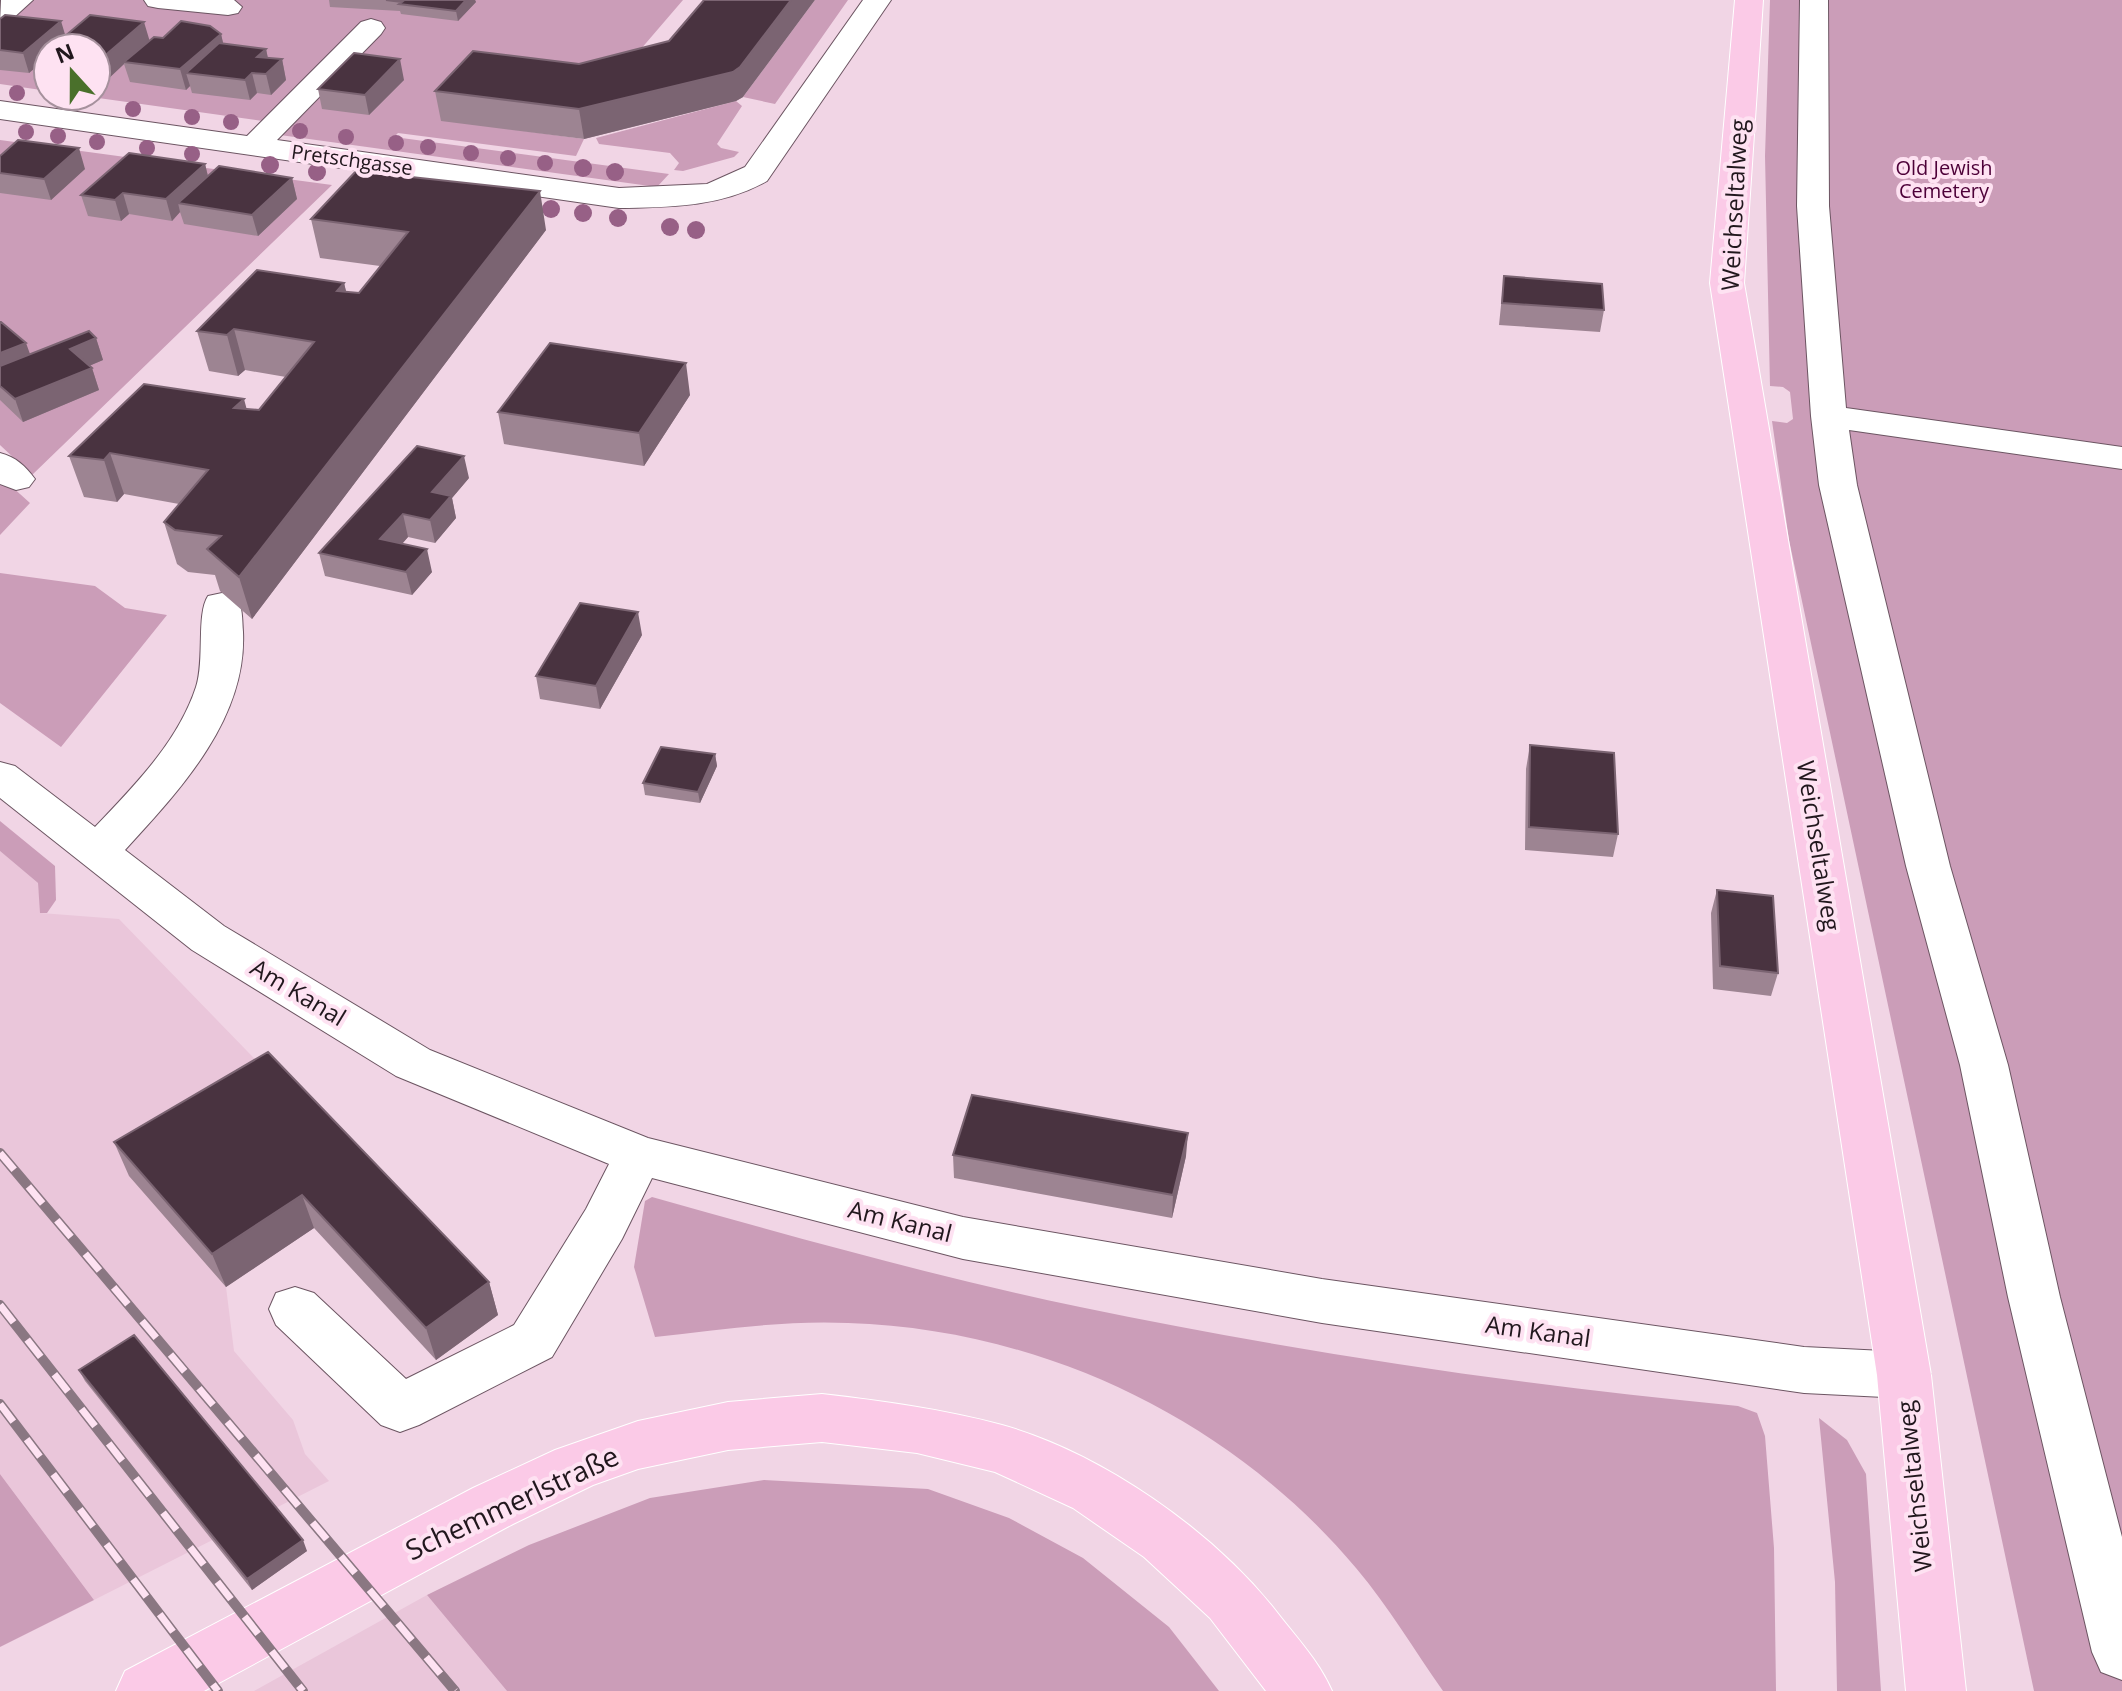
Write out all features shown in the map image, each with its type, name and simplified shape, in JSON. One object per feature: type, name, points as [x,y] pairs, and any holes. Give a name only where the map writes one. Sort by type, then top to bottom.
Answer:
[{"type":"main road","name":"Weichseltalweg","points":[[1749,0],[1727,283],[1904,1375],[1936,1691]]},
{"type":"main road","name":"Schemmerlstraße","points":[[146,1691],[493,1506],[575,1467],[638,1445],[728,1426],[822,1418],[917,1429],[1004,1450],[1093,1490],[1164,1539],[1231,1599],[1300,1689]]},
{"type":"street","points":[[0,15],[19,0]]},
{"type":"street","points":[[158,0],[228,7]]},
{"type":"street","name":"Pretschgasse","points":[[0,110],[619,198],[705,195],[739,186],[756,174],[877,0]]},
{"type":"street","points":[[1814,0],[1813,206],[1829,416],[1841,500],[1928,866],[1984,1065],[2034,1297],[2114,1588],[2122,1652]]},
{"type":"street","points":[[254,146],[371,28]]},
{"type":"street","points":[[1829,416],[2122,458]]},
{"type":"street","points":[[97,852],[169,773],[213,699],[223,661],[222,605]]},
{"type":"street","name":"Am Kanal","points":[[0,776],[208,938],[413,1063],[639,1155],[963,1238],[1306,1298],[1804,1370],[1904,1375]]},
{"type":"street","points":[[295,1309],[400,1408],[533,1341],[604,1224],[639,1155]]},
{"type":"shaded area","points":[[0,851],[38,883],[41,913],[119,919],[280,1085],[226,1287],[234,1351],[293,1420],[305,1454],[329,1481],[94,1600],[0,1474]]},
{"type":"shaded area","points":[[427,1595],[507,1691],[254,1691]]},
{"type":"green space","points":[[0,0],[683,0],[628,64],[593,60],[595,68],[442,120],[584,139],[576,156],[398,133],[394,137],[669,174],[657,187],[280,135],[291,125],[112,100],[112,32],[32,32],[32,89],[0,84]]},
{"type":"green space","points":[[815,0],[848,0],[775,104],[743,97]]},
{"type":"green space","name":"Old Jewish Cemetery","points":[[1770,0],[2122,0],[2122,1691],[2034,1691],[1789,540],[1772,421],[1787,423],[1793,419],[1790,392],[1783,387],[1770,386],[1765,156]]},
{"type":"green space","points":[[736,101],[742,106],[717,144],[739,152],[734,157],[683,171],[674,170],[679,163],[670,153],[599,144],[596,138]]},
{"type":"green space","points":[[0,140],[332,185],[32,475],[0,445]]},
{"type":"green space","points":[[0,476],[30,503],[0,535]]},
{"type":"green space","points":[[0,573],[95,586],[125,608],[167,615],[61,747],[0,703]]},
{"type":"green space","points":[[0,821],[55,866],[56,900],[47,913],[40,913],[38,883],[0,851]]},
{"type":"green space","points":[[652,1197],[919,1270],[1162,1323],[1408,1366],[1738,1406],[1757,1413],[1765,1436],[1774,1548],[1776,1691],[1443,1691],[1368,1583],[1306,1515],[1251,1468],[1191,1427],[1128,1392],[1061,1364],[992,1343],[920,1329],[800,1323],[655,1337],[634,1267],[645,1201]]},
{"type":"green space","points":[[1819,1418],[1847,1440],[1866,1474],[1881,1691],[1837,1691],[1835,1582]]},
{"type":"green space","points":[[0,1474],[94,1600],[0,1647]]},
{"type":"green space","points":[[764,1480],[928,1489],[1009,1518],[1083,1558],[1169,1627],[1219,1691],[507,1691],[427,1595],[529,1545],[650,1498]]},
{"type":"building","points":[[386,0],[466,0],[456,11]]},
{"type":"building","points":[[704,0],[791,0],[733,72],[579,109],[435,91],[473,51],[579,64],[669,41]]},
{"type":"building","points":[[5,15],[61,21],[48,32],[32,32],[32,45],[23,53],[0,50],[0,19]]},
{"type":"building","points":[[90,15],[144,22],[112,50],[112,32],[70,32]]},
{"type":"building","points":[[181,21],[210,26],[221,34],[180,69],[124,62],[154,37],[163,38]]},
{"type":"building","points":[[219,43],[266,49],[257,57],[282,59],[266,74],[252,73],[245,80],[186,73]]},
{"type":"building","points":[[354,53],[400,59],[365,95],[318,89]]},
{"type":"building","points":[[18,140],[79,148],[44,179],[0,173],[0,156]]},
{"type":"building","points":[[129,153],[205,164],[166,199],[123,193],[115,200],[81,195]]},
{"type":"building","points":[[219,166],[292,178],[252,215],[178,203]]},
{"type":"building","points":[[356,171],[540,191],[239,577],[207,549],[221,536],[175,530],[164,522],[208,470],[110,453],[104,460],[69,456],[144,384],[244,399],[234,408],[259,410],[314,342],[234,329],[227,335],[197,331],[257,270],[344,283],[337,291],[359,293],[408,232],[311,219]]},
{"type":"building","points":[[1504,276],[1602,284],[1604,310],[1502,303]]},
{"type":"building","points":[[1,322],[26,343],[0,353]]},
{"type":"building","points":[[89,331],[96,338],[70,349],[92,368],[15,399],[0,386],[0,366]]},
{"type":"building","points":[[550,343],[686,363],[639,433],[498,412]]},
{"type":"building","points":[[417,446],[464,456],[432,492],[451,496],[430,520],[403,514],[380,539],[427,549],[406,572],[319,553]]},
{"type":"building","points":[[580,603],[638,612],[596,686],[536,676]]},
{"type":"building","points":[[1530,745],[1614,753],[1618,834],[1529,827]]},
{"type":"building","points":[[661,747],[715,754],[698,792],[643,783]]},
{"type":"building","points":[[1717,890],[1773,896],[1778,973],[1720,966]]},
{"type":"building","points":[[268,1052],[489,1282],[426,1328],[302,1195],[212,1254],[114,1142]]},
{"type":"building","points":[[972,1095],[1188,1133],[1173,1195],[953,1155]]},
{"type":"building","points":[[134,1335],[303,1540],[247,1579],[79,1370]]},
{"type":"railway","points":[[0,1153],[455,1691]]},
{"type":"railway","points":[[0,1305],[303,1691]]},
{"type":"railway","points":[[0,1404],[218,1691]]}]
